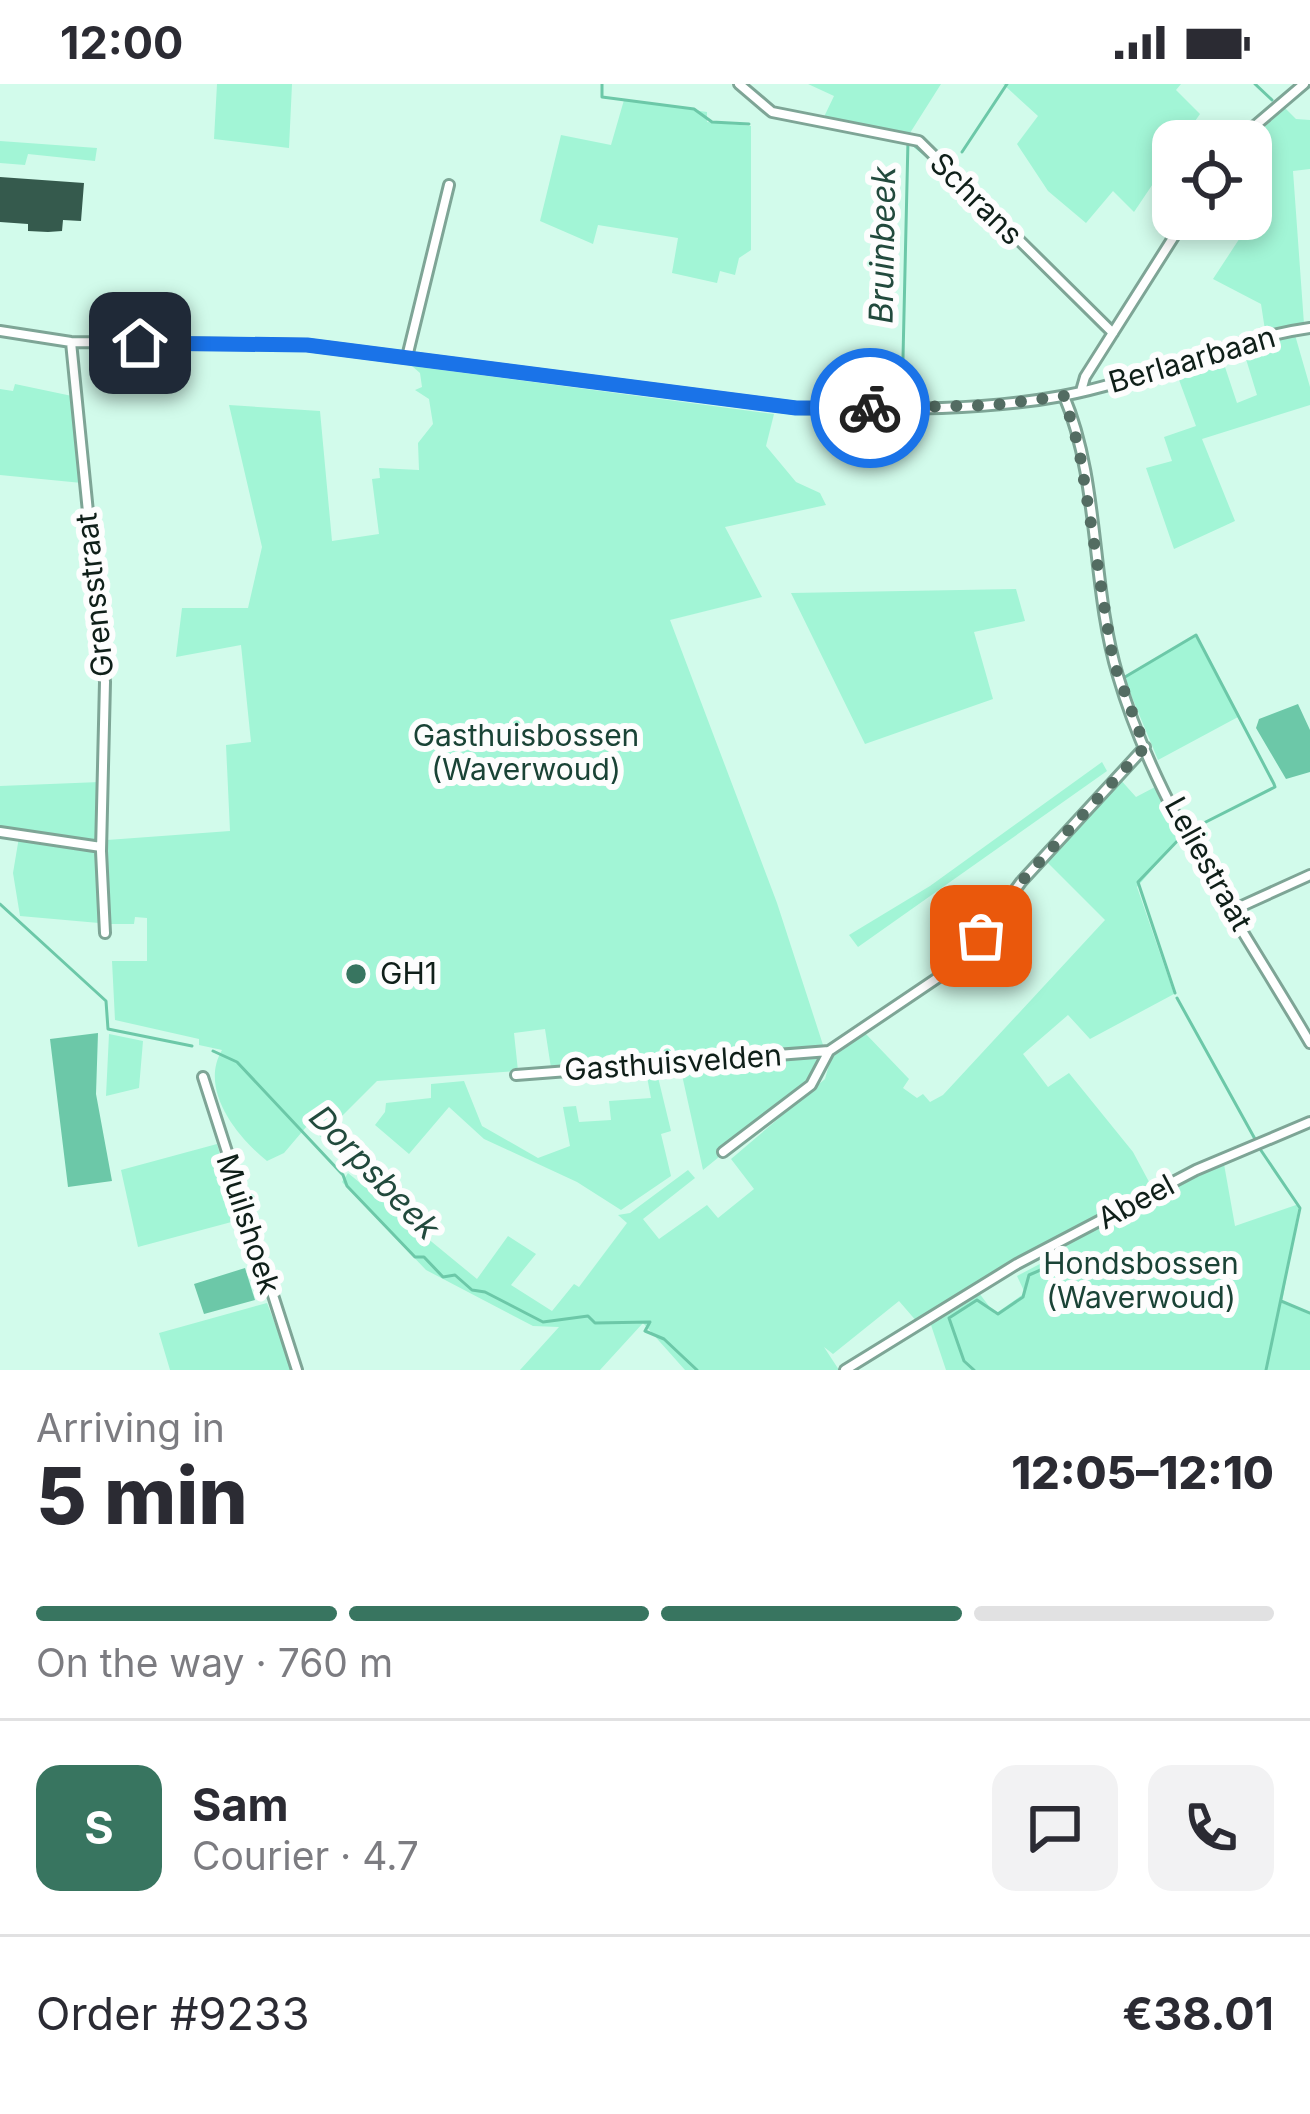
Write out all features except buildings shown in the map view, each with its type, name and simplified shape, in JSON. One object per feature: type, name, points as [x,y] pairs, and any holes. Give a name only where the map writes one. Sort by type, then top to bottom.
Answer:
[{"type":"street","name":"Schrans","points":[[740,84],[750,88],[764,109],[784,116],[919,141],[1113,333]]},
{"type":"street","points":[[1262,120],[1304,84]]},
{"type":"street","points":[[407,358],[449,184]]},
{"type":"street","points":[[1080,392],[1172,240]]},
{"type":"street","name":"Berlaarbaan","points":[[0,331],[71,342],[269,343],[796,408],[994,405],[1064,396],[1260,335],[1310,328]]},
{"type":"street","name":"Grensstraat","points":[[71,342],[105,682],[101,848],[105,933]]},
{"type":"street","name":"Leliestraat","points":[[1064,396],[1079,449],[1113,661],[1145,747],[1310,1042]]},
{"type":"street","name":"Gasthuisvelden","points":[[722,1152],[812,1085],[829,1051],[964,960],[1021,882],[1145,747]]},
{"type":"street","points":[[0,832],[101,848]]},
{"type":"street","points":[[1233,910],[1310,875]]},
{"type":"street","name":"Gasthuisvelden","points":[[516,1075],[829,1051]]},
{"type":"street","name":"Muilshoek","points":[[202,1077],[297,1370]]},
{"type":"street","name":"Abeel","points":[[845,1370],[1017,1264],[1187,1175],[1310,1122]]},
{"type":"green space","points":[[217,84],[292,84],[289,148],[214,139]]},
{"type":"green space","points":[[808,84],[941,84],[910,133],[823,119],[834,96]]},
{"type":"green space","points":[[1003,84],[1181,84],[1176,90],[1200,114],[1196,120],[1152,120],[1152,185],[1134,212],[1113,191],[1086,223],[1048,191],[1017,144],[1038,116]]},
{"type":"green space","points":[[624,100],[707,112],[707,122],[751,126],[751,250],[739,258],[735,275],[720,271],[717,283],[672,273],[678,238],[598,225],[593,244],[540,221],[561,135],[611,145]]},
{"type":"green space","points":[[1285,108],[1296,119],[1310,120],[1310,169],[1293,171],[1304,324],[1265,330],[1261,304],[1213,279],[1239,240],[1272,240],[1272,120]]},
{"type":"green space","points":[[0,141],[97,148],[95,161],[28,154],[25,165],[0,163]]},
{"type":"green space","points":[[1295,335],[1310,387],[1310,405],[1202,439],[1235,521],[1174,549],[1146,468],[1172,461],[1164,437],[1196,426],[1175,369],[1220,352],[1237,403],[1257,395],[1242,346]]},
{"type":"green space","name":"Gasthuisbossen (Waverwoud)","points":[[412,366],[774,414],[766,446],[796,482],[820,493],[826,505],[725,527],[762,597],[670,620],[777,903],[824,1048],[551,1068],[545,1029],[514,1033],[518,1071],[377,1081],[321,1137],[307,1126],[284,1153],[267,1161],[224,1111],[215,1080],[222,1050],[199,1045],[199,1039],[115,1020],[112,961],[147,961],[147,918],[135,917],[134,924],[107,924],[107,840],[230,831],[226,745],[251,742],[241,645],[176,657],[182,608],[248,608],[262,547],[229,405],[320,411],[332,541],[379,534],[372,479],[380,478],[379,468],[419,470],[418,443],[433,424],[429,399],[415,390],[422,387],[420,373]]},
{"type":"green space","points":[[15,384],[72,396],[82,483],[0,475],[0,389],[13,391]]},
{"type":"green space","points":[[1016,589],[1025,621],[974,632],[993,699],[865,744],[791,593]]},
{"type":"green space","points":[[1195,636],[1238,717],[1158,760],[1124,678]]},
{"type":"green space","points":[[1102,762],[1107,771],[858,947],[849,935],[930,886]]},
{"type":"green space","name":"Hondsbossen (Waverwoud)","points":[[1119,778],[1136,797],[1155,787],[1181,836],[1137,887],[1174,994],[1090,1039],[1068,1015],[1023,1054],[1048,1087],[1069,1073],[1133,1152],[1155,1193],[1224,1164],[1235,1226],[1299,1204],[1282,1303],[1310,1314],[1310,1370],[946,1370],[930,1322],[979,1293],[995,1314],[1025,1293],[1017,1276],[1055,1256],[1047,1246],[918,1323],[899,1301],[833,1354],[824,1347],[839,1370],[685,1370],[643,1323],[600,1370],[520,1370],[559,1327],[533,1326],[426,1270],[342,1182],[348,1173],[477,1279],[508,1236],[536,1254],[511,1285],[552,1311],[574,1284],[579,1287],[627,1223],[618,1215],[630,1213],[688,1170],[695,1178],[643,1219],[659,1239],[707,1205],[718,1218],[754,1189],[731,1159],[825,1079],[832,1054],[864,1032],[909,1079],[903,1088],[917,1098],[923,1094],[930,1102],[943,1095],[1105,920],[1045,860]]},
{"type":"green space","points":[[100,782],[97,844],[0,828],[0,786]]},
{"type":"green space","points":[[19,837],[98,850],[99,923],[20,916],[13,873]]},
{"type":"green space","points":[[109,1034],[143,1041],[139,1088],[106,1096]]},
{"type":"green space","points":[[825,1055],[823,1072],[703,1170],[680,1066]]},
{"type":"green space","points":[[645,1066],[656,1069],[671,1131],[661,1134],[671,1176],[621,1210],[577,1182],[484,1139],[449,1107],[409,1154],[375,1125],[386,1103],[431,1098],[431,1084],[464,1081],[482,1126],[538,1158],[570,1146],[563,1107],[576,1106],[579,1122],[611,1120],[609,1101],[651,1098]]},
{"type":"green space","points":[[217,1144],[239,1220],[138,1247],[121,1170]]},
{"type":"green space","points":[[267,1303],[293,1370],[170,1370],[159,1333]]},
{"type":"shaded area","points":[[1298,704],[1310,730],[1310,772],[1286,779],[1256,728],[1259,719]]},
{"type":"shaded area","points":[[98,1033],[96,1094],[112,1181],[68,1187],[50,1039]]},
{"type":"shaded area","points":[[245,1268],[255,1300],[204,1314],[194,1284]]},
{"type":"waterway","points":[[602,84],[602,97],[694,109],[712,122],[749,124]]},
{"type":"waterway","name":"Bruinbeek","points":[[962,152],[1007,84]]},
{"type":"waterway","name":"Bruinbeek","points":[[1255,84],[1272,100]]},
{"type":"waterway","points":[[788,120],[822,126]]},
{"type":"waterway","name":"Bruinbeek","points":[[902,401],[908,140],[948,174]]},
{"type":"waterway","points":[[1125,677],[1196,635],[1274,784],[1192,829]]},
{"type":"waterway","points":[[1175,993],[1138,882],[1183,835]]},
{"type":"waterway","name":"Dorpsbeek","points":[[0,904],[106,1001],[108,1029],[192,1046]]},
{"type":"waterway","points":[[1177,998],[1255,1139]]},
{"type":"waterway","name":"Dorpsbeek","points":[[213,1051],[237,1062],[415,1257],[424,1257],[443,1277],[455,1275],[472,1290],[543,1322],[588,1316],[595,1323],[650,1322],[645,1331],[664,1339],[697,1370]]},
{"type":"waterway","points":[[1258,1146],[1300,1208],[1266,1370]]},
{"type":"waterway","points":[[974,1370],[964,1361],[949,1318],[977,1300],[998,1314],[1023,1297],[1029,1275],[1052,1265]]},
{"type":"waterway","points":[[1281,1301],[1310,1313]]},
{"type":"way so far","points":[[870,408],[994,405],[1064,396],[1079,449],[1113,661],[1145,747],[1021,882],[981,936]]},
{"type":"place","name":"GH1","points":[[356,974]]},
{"type":"route","points":[[140,343],[307,345],[796,408],[870,408]]}]
